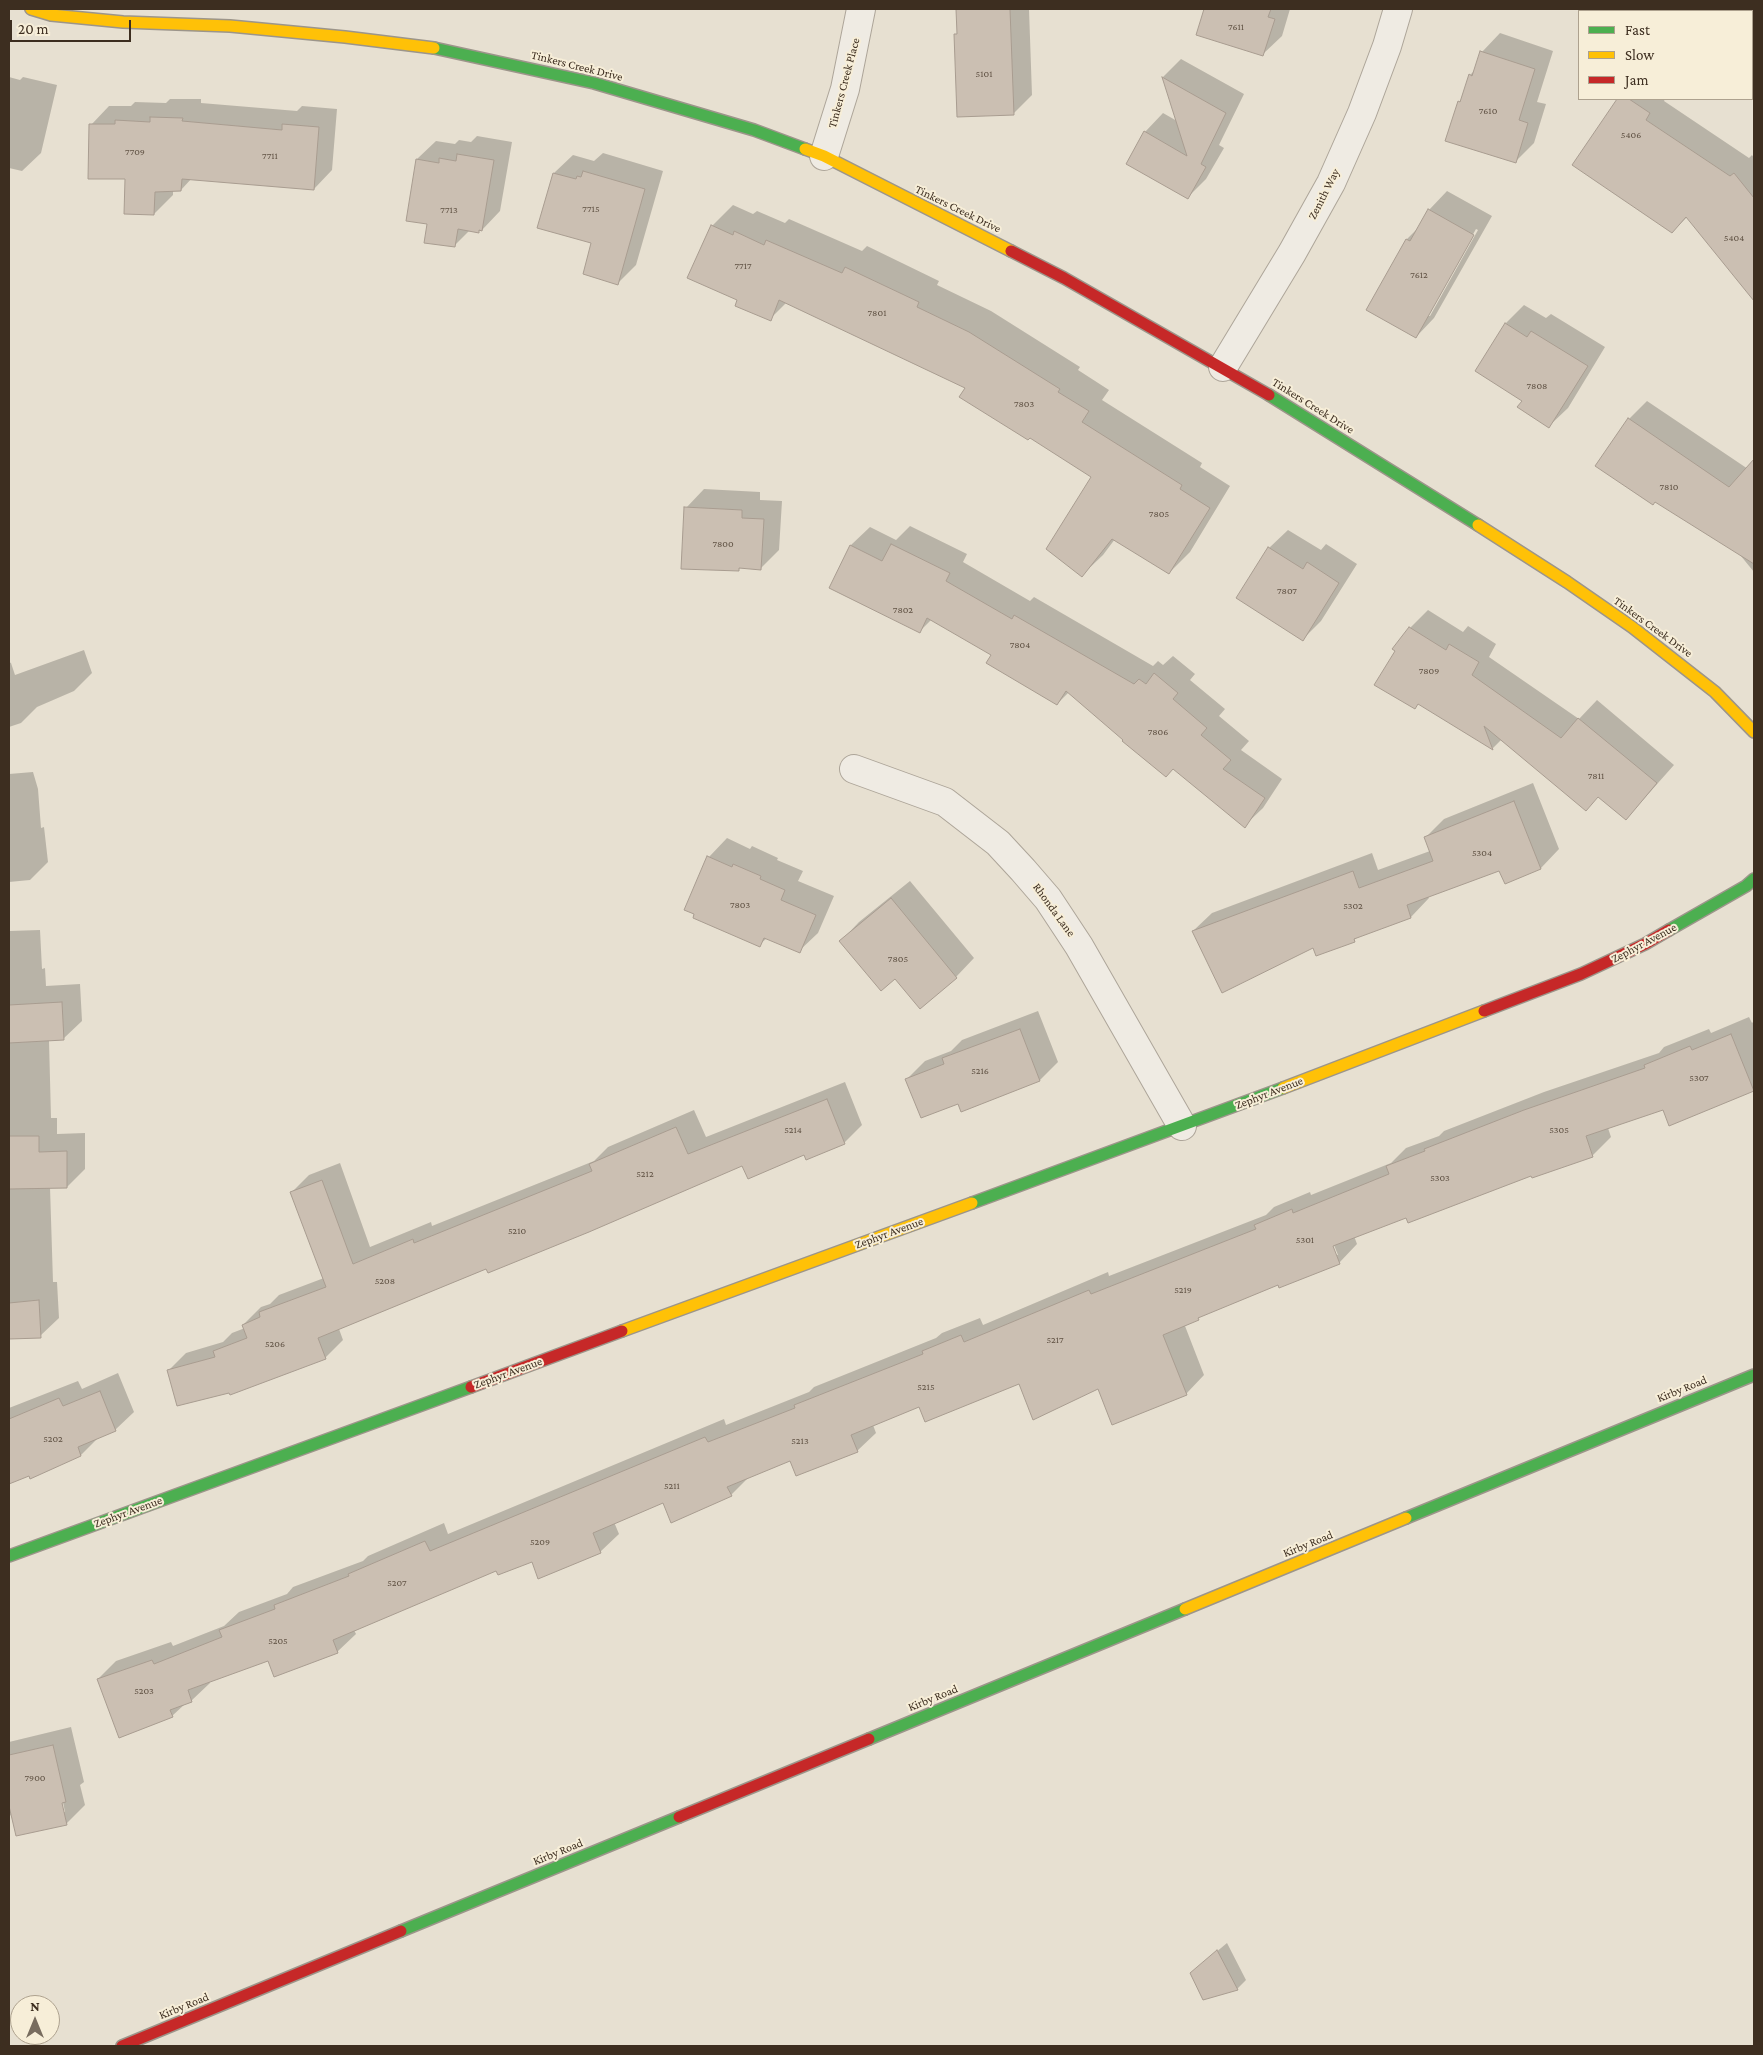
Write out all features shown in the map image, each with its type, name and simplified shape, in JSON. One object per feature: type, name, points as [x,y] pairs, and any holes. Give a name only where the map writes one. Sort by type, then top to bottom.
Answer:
[{"type":"street","name":"Tinkers Creek Drive","points":[[31,9],[51,15],[123,22],[230,26],[345,38],[420,46],[469,55],[585,81],[685,109],[754,130],[824,156],[1064,278],[1224,367],[1337,436],[1567,582],[1675,660],[1715,692],[1754,732]]},
{"type":"street","name":"Tinkers Creek Place","points":[[824,156],[845,89],[861,9]]},
{"type":"street","name":"Zenith Way","points":[[1224,367],[1331,183],[1362,114],[1387,46],[1398,9]]},
{"type":"street","name":"Rhonda Lane","points":[[854,769],[946,802],[998,843],[1023,870],[1048,899],[1079,946],[1182,1126]]},
{"type":"street","name":"Zephyr Avenue","points":[[9,1556],[1182,1126],[1582,974],[1645,944],[1746,886],[1754,879]]},
{"type":"street","name":"Kirby Road","points":[[122,2046],[1754,1374]]},
{"type":"building","points":[[956,9],[1010,9],[1014,115],[957,117],[954,34],[957,34]]},
{"type":"building","points":[[1204,9],[1271,9],[1268,17],[1275,19],[1263,56],[1196,35]]},
{"type":"building","points":[[1480,51],[1535,69],[1519,120],[1528,123],[1516,163],[1445,141],[1458,101],[1460,102],[1469,74],[1472,76]]},
{"type":"building","points":[[1162,77],[1226,113],[1201,164],[1206,167],[1188,199],[1126,164],[1144,131],[1187,156]]},
{"type":"building","points":[[1616,100],[1630,100],[1650,113],[1646,120],[1730,176],[1734,173],[1754,198],[1754,301],[1686,217],[1672,233],[1572,165]]},
{"type":"building","points":[[150,117],[183,118],[182,121],[282,130],[282,124],[319,127],[314,190],[182,179],[181,191],[155,192],[154,215],[124,214],[125,179],[88,179],[89,124],[115,124],[115,120],[150,122]]},
{"type":"building","points":[[457,154],[494,160],[482,231],[479,230],[479,233],[458,229],[455,247],[424,243],[427,224],[406,221],[416,159],[439,163],[439,158],[456,161]]},
{"type":"building","points":[[583,171],[645,189],[618,285],[583,274],[591,243],[537,228],[553,173],[576,179],[577,176],[581,177]]},
{"type":"building","points":[[1428,209],[1474,235],[1416,338],[1366,310],[1406,239],[1410,241]]},
{"type":"building","points":[[711,225],[733,235],[734,231],[764,245],[766,240],[842,273],[845,267],[919,302],[917,307],[969,332],[1060,389],[1058,392],[1089,411],[1082,422],[1182,485],[1180,489],[1210,508],[1169,574],[1112,539],[1082,577],[1046,549],[1091,477],[1030,438],[1028,440],[959,397],[965,388],[779,300],[771,321],[735,306],[737,300],[687,278]]},
{"type":"building","points":[[1505,323],[1527,337],[1531,331],[1588,366],[1549,428],[1517,407],[1522,401],[1475,371]]},
{"type":"building","points":[[1628,418],[1729,487],[1754,459],[1754,564],[1655,502],[1653,505],[1595,466]]},
{"type":"building","points":[[684,507],[742,510],[742,518],[764,519],[761,570],[739,568],[739,571],[681,569]]},
{"type":"building","points":[[891,544],[950,573],[946,581],[1012,619],[1014,615],[1134,684],[1139,679],[1146,684],[1154,673],[1178,693],[1173,699],[1207,728],[1201,735],[1231,760],[1223,769],[1265,798],[1245,828],[1173,769],[1166,777],[1066,691],[1057,705],[986,663],[991,655],[927,618],[920,633],[829,588],[850,545],[882,561]]},
{"type":"building","points":[[1268,547],[1303,569],[1307,562],[1339,583],[1303,641],[1236,598]]},
{"type":"building","points":[[1409,627],[1446,650],[1449,644],[1479,662],[1472,675],[1561,738],[1578,718],[1657,783],[1626,820],[1598,797],[1586,811],[1484,726],[1493,750],[1418,704],[1415,709],[1374,685],[1395,651],[1392,649]]},
{"type":"building","points":[[1514,801],[1541,869],[1505,884],[1499,871],[1407,905],[1411,918],[1354,939],[1355,942],[1316,956],[1313,948],[1222,993],[1192,931],[1353,871],[1359,888],[1433,861],[1424,837]]},
{"type":"building","points":[[707,856],[732,867],[733,864],[761,876],[760,879],[785,890],[781,900],[816,915],[800,953],[764,938],[760,947],[693,918],[694,914],[684,910]]},
{"type":"building","points":[[891,898],[957,978],[920,1009],[895,979],[881,991],[839,941]]},
{"type":"building","points":[[62,1002],[64,1040],[9,1043],[9,1005]]},
{"type":"building","points":[[1020,1029],[1040,1081],[961,1112],[958,1104],[921,1118],[905,1079],[944,1064],[942,1058]]},
{"type":"building","points":[[1731,1034],[1754,1091],[1669,1126],[1663,1110],[1586,1136],[1593,1157],[1532,1178],[1531,1176],[1408,1223],[1406,1218],[1333,1246],[1340,1264],[1279,1288],[1278,1285],[1198,1318],[1199,1320],[1163,1335],[1187,1395],[1112,1425],[1098,1389],[1033,1420],[1019,1384],[925,1422],[919,1407],[851,1435],[858,1452],[796,1476],[790,1461],[727,1487],[732,1496],[671,1523],[663,1503],[593,1533],[601,1553],[538,1579],[532,1562],[498,1575],[496,1571],[333,1640],[338,1653],[274,1677],[268,1661],[188,1690],[192,1702],[170,1710],[173,1717],[119,1738],[97,1679],[152,1660],[154,1664],[222,1637],[219,1630],[275,1609],[274,1605],[349,1576],[348,1574],[425,1541],[430,1551],[705,1437],[708,1442],[795,1408],[794,1405],[923,1354],[922,1351],[961,1335],[964,1342],[1089,1290],[1091,1294],[1256,1229],[1254,1225],[1292,1209],[1293,1213],[1389,1174],[1386,1166],[1425,1151],[1424,1149],[1524,1110],[1645,1068],[1644,1065],[1690,1046],[1692,1050]]},
{"type":"building","points":[[827,1099],[845,1144],[806,1160],[804,1155],[748,1179],[742,1166],[488,1273],[486,1269],[318,1338],[326,1359],[230,1395],[229,1393],[177,1406],[167,1370],[215,1357],[213,1351],[247,1338],[242,1325],[260,1317],[259,1312],[326,1287],[290,1192],[322,1180],[353,1264],[413,1239],[414,1243],[592,1171],[589,1164],[676,1127],[688,1154]]},
{"type":"building","points":[[9,1136],[39,1136],[39,1152],[67,1151],[67,1188],[9,1189]]},
{"type":"building","points":[[39,1300],[41,1338],[9,1339],[9,1303]]},
{"type":"building","points":[[100,1391],[116,1431],[78,1447],[81,1456],[30,1479],[29,1476],[9,1484],[9,1419],[59,1398],[63,1406]]},
{"type":"building","points":[[53,1745],[66,1802],[62,1803],[67,1825],[16,1836],[9,1806],[9,1755]]},
{"type":"building","points":[[1217,1950],[1238,1990],[1203,2000],[1190,1973]]},
{"type":"traffic: fast","points":[[434,48],[594,83],[754,130],[805,149]]},
{"type":"traffic: fast","points":[[1269,395],[1478,525]]},
{"type":"traffic: fast","points":[[1669,930],[1746,886],[1754,879]]},
{"type":"traffic: fast","points":[[972,1203],[1283,1088]]},
{"type":"traffic: fast","points":[[1406,1518],[1754,1375]]},
{"type":"traffic: fast","points":[[9,1556],[471,1387]]},
{"type":"traffic: fast","points":[[869,1739],[1185,1609]]},
{"type":"traffic: fast","points":[[401,1931],[679,1817]]},
{"type":"traffic: slow","points":[[31,9],[51,15],[123,22],[230,26],[434,48]]},
{"type":"traffic: slow","points":[[805,149],[824,156],[1011,251]]},
{"type":"traffic: slow","points":[[1478,525],[1567,582],[1632,627],[1715,692],[1754,732]]},
{"type":"traffic: slow","points":[[1283,1088],[1484,1011]]},
{"type":"traffic: slow","points":[[622,1331],[972,1203]]},
{"type":"traffic: slow","points":[[1185,1609],[1406,1518]]},
{"type":"traffic: jam","points":[[1011,251],[1064,278],[1269,395]]},
{"type":"traffic: jam","points":[[1484,1011],[1581,974],[1645,944],[1669,930]]},
{"type":"traffic: jam","points":[[471,1387],[622,1331]]},
{"type":"traffic: jam","points":[[679,1817],[869,1739]]},
{"type":"traffic: jam","points":[[122,2046],[401,1931]]}]
